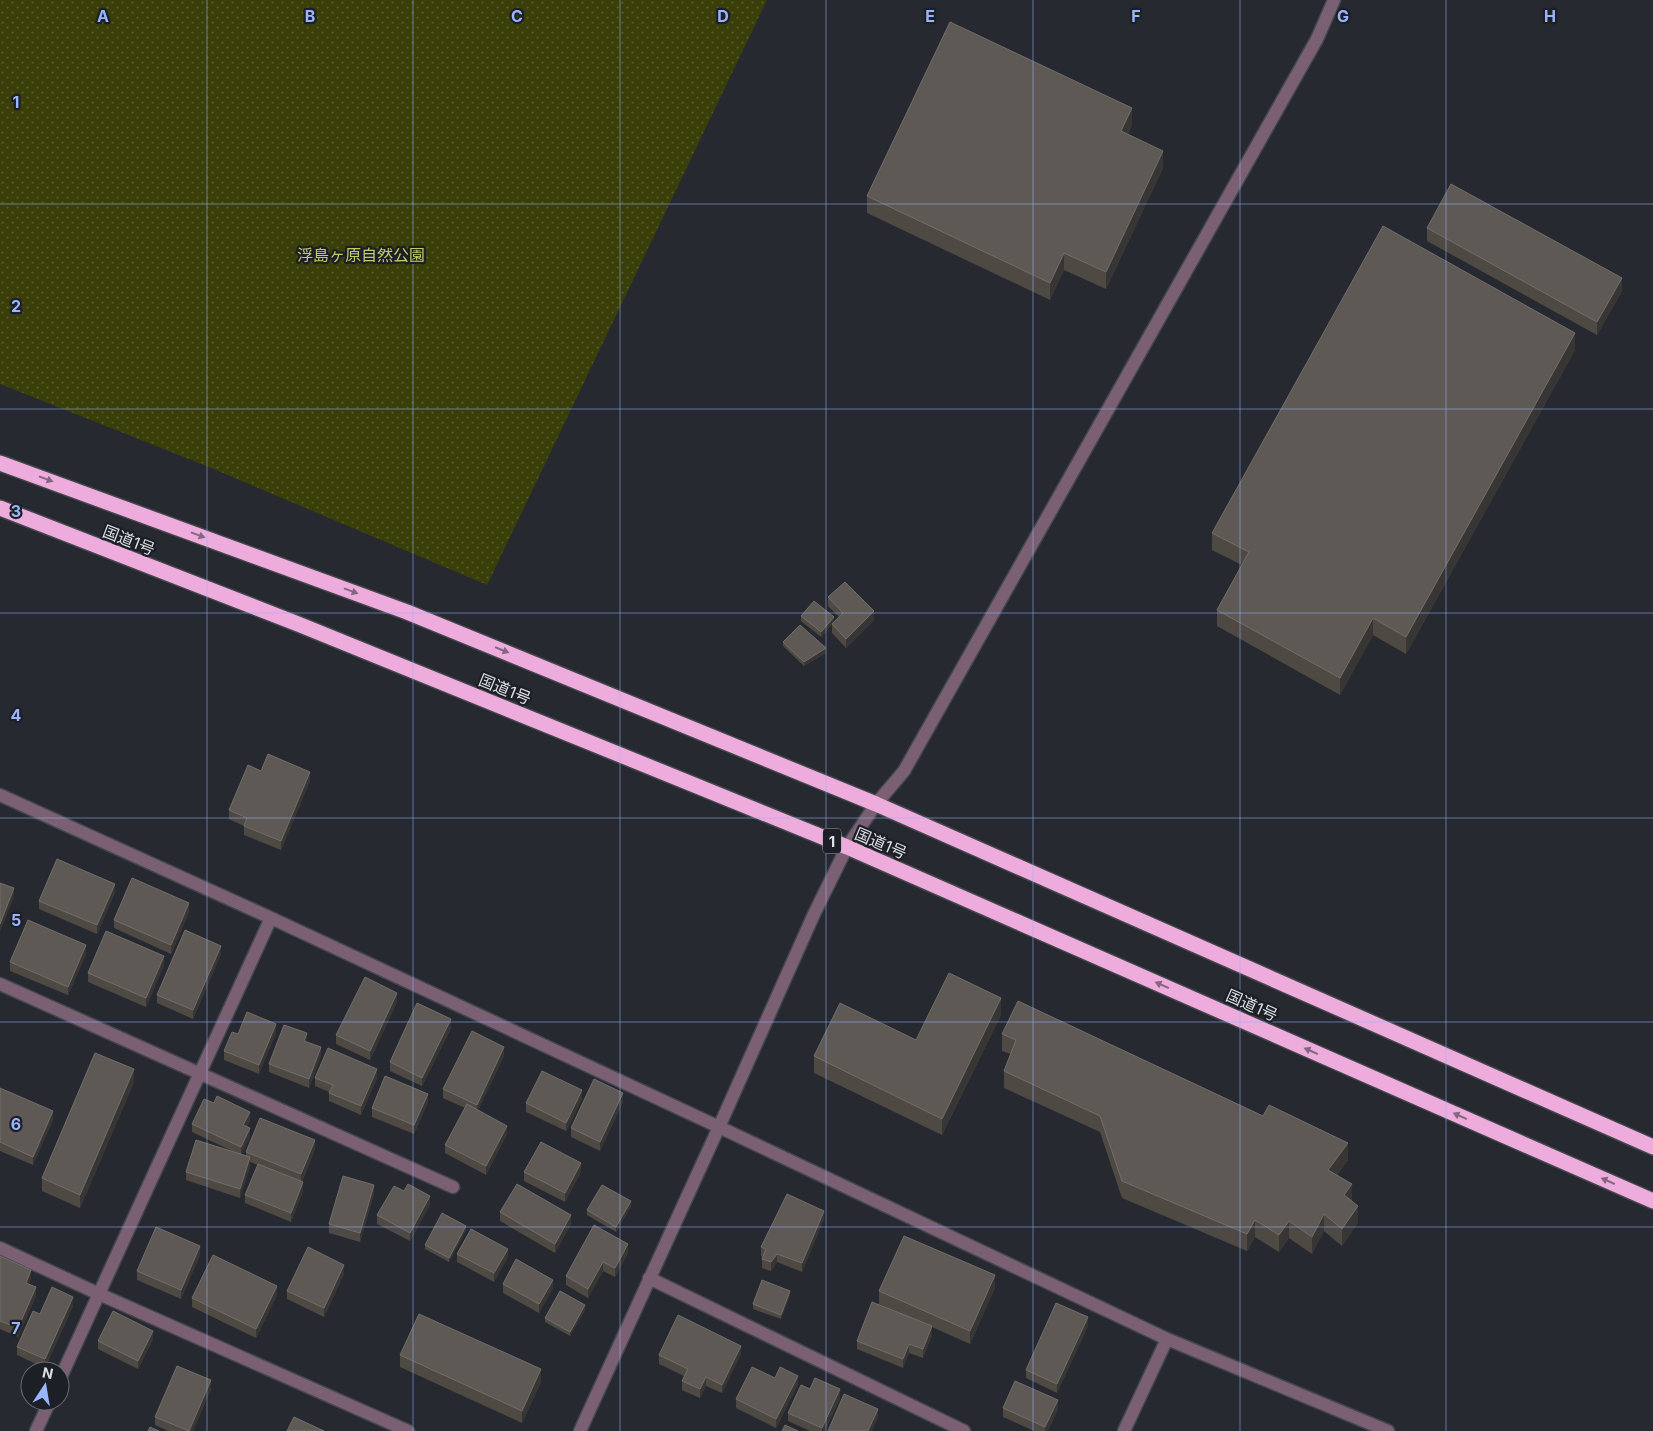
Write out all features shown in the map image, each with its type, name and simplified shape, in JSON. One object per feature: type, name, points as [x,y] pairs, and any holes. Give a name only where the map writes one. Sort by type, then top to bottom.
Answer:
[{"type":"highway","name":"国道1号","points":[[0,463],[407,612],[876,804],[1653,1147]]},
{"type":"highway","name":"国道1号","points":[[0,508],[298,624],[848,847],[1653,1201]]},
{"type":"street","points":[[580,1431],[720,1127],[814,914],[848,847],[876,804],[904,771],[1317,39],[1334,0]]},
{"type":"street","points":[[0,795],[272,918],[720,1127],[1167,1339],[1388,1431]]},
{"type":"street","points":[[68,1361],[272,918]]},
{"type":"street","points":[[0,984],[453,1187]]},
{"type":"street","points":[[0,1248],[408,1431]]},
{"type":"street","points":[[649,1278],[964,1431]]},
{"type":"street","points":[[1124,1431],[1167,1339]]},
{"type":"street","points":[[36,1431],[45,1411]]},
{"type":"green space","name":"浮島ヶ原自然公園","points":[[0,0],[767,0],[487,585],[204,465],[0,384]]},
{"type":"building","points":[[950,22],[1132,108],[1121,131],[1163,151],[1106,272],[1064,253],[1050,283],[867,196]]},
{"type":"building","points":[[1451,184],[1622,278],[1597,322],[1427,228]]},
{"type":"building","points":[[1383,226],[1575,333],[1406,637],[1373,618],[1340,678],[1217,610],[1249,552],[1212,533]]},
{"type":"building","points":[[845,582],[874,611],[846,639],[832,624],[843,613],[828,597]]},
{"type":"building","points":[[814,601],[834,617],[821,632],[801,616]]},
{"type":"building","points":[[800,625],[826,648],[804,662],[783,642]]},
{"type":"building","points":[[268,754],[310,772],[281,841],[244,826],[247,818],[229,810],[248,765],[261,771]]},
{"type":"building","points":[[57,859],[115,884],[97,925],[39,901]]},
{"type":"building","points":[[132,878],[189,903],[171,945],[114,920]]},
{"type":"building","points":[[0,883],[14,888],[0,924]]},
{"type":"building","points":[[28,920],[86,945],[68,987],[10,962]]},
{"type":"building","points":[[185,930],[221,946],[193,1010],[157,995]]},
{"type":"building","points":[[106,931],[164,956],[146,998],[88,973]]},
{"type":"building","points":[[949,973],[1001,998],[942,1119],[814,1056],[840,1003],[916,1040]]},
{"type":"building","points":[[365,977],[397,993],[370,1051],[336,1035]]},
{"type":"building","points":[[1018,1001],[1263,1116],[1269,1105],[1348,1143],[1328,1170],[1352,1184],[1344,1195],[1358,1206],[1342,1229],[1324,1214],[1312,1237],[1289,1221],[1279,1235],[1255,1220],[1247,1234],[1122,1181],[1100,1116],[1004,1071],[1016,1040],[1002,1034]]},
{"type":"building","points":[[417,1003],[451,1019],[422,1078],[390,1062]]},
{"type":"building","points":[[247,1012],[276,1024],[259,1065],[224,1051],[232,1032],[238,1034]]},
{"type":"building","points":[[284,1025],[307,1033],[304,1041],[321,1047],[309,1079],[269,1064]]},
{"type":"building","points":[[472,1031],[504,1047],[477,1105],[443,1089]]},
{"type":"building","points":[[328,1048],[377,1069],[361,1106],[329,1093],[333,1085],[315,1078]]},
{"type":"building","points":[[95,1053],[134,1069],[80,1195],[42,1178]]},
{"type":"building","points":[[542,1071],[582,1090],[566,1123],[526,1103]]},
{"type":"building","points":[[385,1076],[428,1094],[414,1125],[372,1108]]},
{"type":"building","points":[[594,1079],[623,1093],[600,1142],[571,1128]]},
{"type":"building","points":[[0,1088],[53,1111],[33,1157],[0,1142]]},
{"type":"building","points":[[217,1096],[250,1112],[243,1125],[250,1128],[241,1147],[192,1124],[204,1099],[214,1103]]},
{"type":"building","points":[[467,1104],[507,1126],[486,1166],[445,1145]]},
{"type":"building","points":[[260,1118],[315,1140],[301,1174],[246,1152]]},
{"type":"building","points":[[196,1140],[250,1157],[240,1189],[186,1172]]},
{"type":"building","points":[[541,1142],[581,1163],[565,1193],[524,1172]]},
{"type":"building","points":[[258,1164],[303,1182],[291,1213],[245,1195]]},
{"type":"building","points":[[343,1176],[374,1185],[360,1233],[329,1224]]},
{"type":"building","points":[[408,1184],[430,1196],[410,1233],[377,1215],[394,1186],[404,1191]]},
{"type":"building","points":[[517,1184],[571,1215],[555,1244],[500,1212]]},
{"type":"building","points":[[602,1185],[631,1201],[616,1227],[587,1210]]},
{"type":"building","points":[[787,1194],[824,1211],[802,1263],[777,1254],[771,1262],[762,1259],[766,1249],[761,1247]]},
{"type":"building","points":[[442,1213],[466,1226],[449,1258],[425,1245]]},
{"type":"building","points":[[594,1225],[628,1244],[615,1268],[603,1262],[588,1289],[566,1276]]},
{"type":"building","points":[[156,1227],[200,1246],[181,1290],[137,1271]]},
{"type":"building","points":[[471,1229],[508,1249],[494,1273],[457,1254]]},
{"type":"building","points":[[904,1236],[995,1275],[970,1331],[879,1291]]},
{"type":"building","points":[[308,1247],[344,1265],[324,1308],[287,1291]]},
{"type":"building","points":[[213,1255],[277,1286],[256,1329],[192,1298]]},
{"type":"building","points":[[0,1256],[31,1270],[26,1283],[36,1287],[18,1328],[0,1321]]},
{"type":"building","points":[[516,1259],[553,1280],[539,1304],[503,1284]]},
{"type":"building","points":[[762,1280],[790,1291],[781,1315],[753,1304]]},
{"type":"building","points":[[52,1287],[73,1297],[45,1359],[17,1347],[33,1311],[40,1314]]},
{"type":"building","points":[[560,1291],[585,1305],[570,1332],[545,1318]]},
{"type":"building","points":[[872,1302],[932,1326],[923,1349],[909,1344],[903,1359],[857,1341]]},
{"type":"building","points":[[1056,1303],[1088,1317],[1057,1384],[1026,1370]]},
{"type":"building","points":[[113,1311],[153,1331],[138,1361],[98,1341]]},
{"type":"building","points":[[419,1314],[541,1369],[522,1411],[400,1355]]},
{"type":"building","points":[[678,1315],[741,1346],[722,1385],[706,1377],[700,1389],[682,1381],[688,1369],[659,1355]]},
{"type":"building","points":[[177,1366],[211,1380],[189,1431],[155,1417]]},
{"type":"building","points":[[752,1367],[775,1378],[780,1367],[798,1376],[776,1419],[736,1399]]},
{"type":"building","points":[[815,1378],[840,1389],[822,1428],[788,1413],[801,1385],[810,1389]]},
{"type":"building","points":[[1015,1381],[1058,1400],[1045,1427],[1003,1408]]},
{"type":"building","points":[[844,1394],[878,1409],[868,1431],[828,1431]]},
{"type":"building","points":[[294,1417],[324,1431],[287,1431]]},
{"type":"building","points":[[785,1425],[798,1431],[782,1431]]},
{"type":"building","points":[[150,1427],[159,1431],[148,1431]]}]
